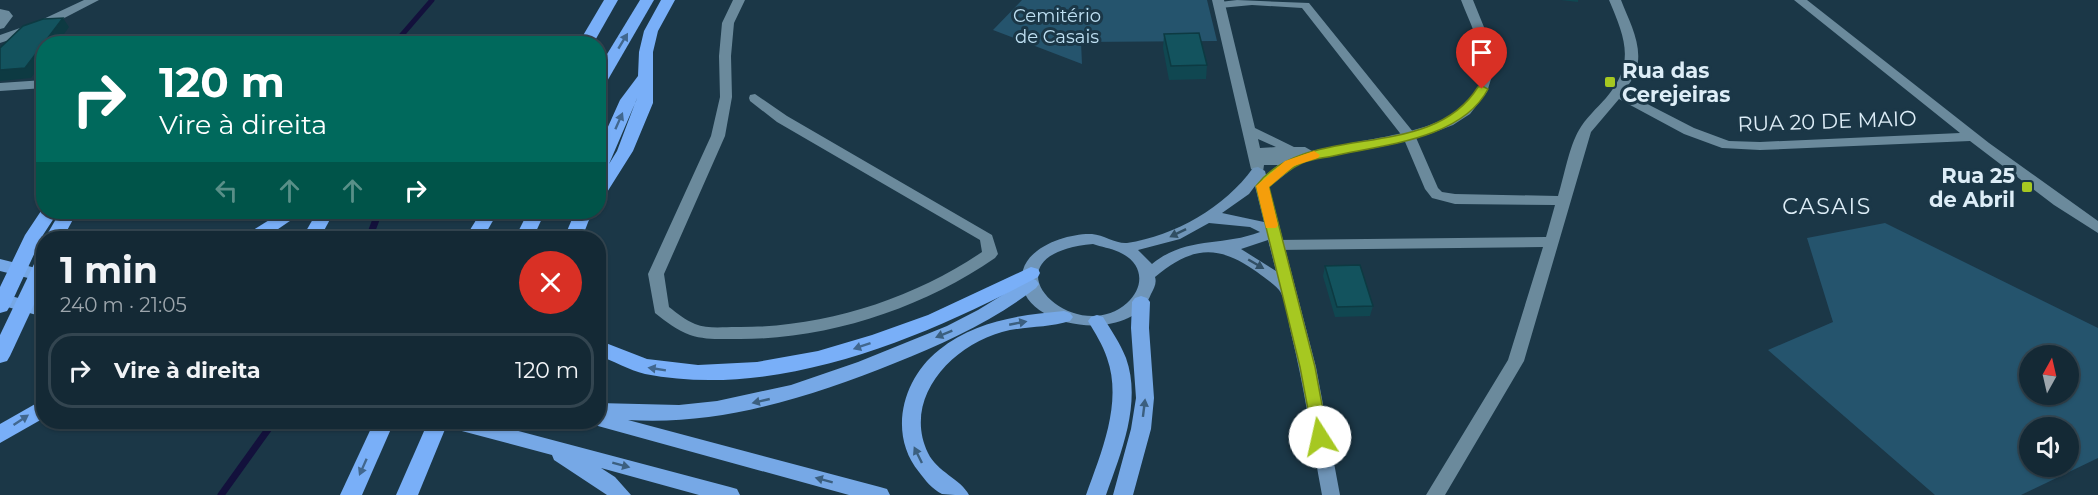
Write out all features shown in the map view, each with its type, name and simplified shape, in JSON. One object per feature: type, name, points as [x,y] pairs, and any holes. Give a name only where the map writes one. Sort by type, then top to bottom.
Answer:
[{"type":"highway","points":[[590,36],[611,0]]},
{"type":"highway","points":[[606,69],[647,0]]},
{"type":"highway","points":[[606,181],[625,151],[645,103],[646,52],[651,31],[668,0]]},
{"type":"highway","points":[[606,151],[628,100],[646,76]]},
{"type":"highway","points":[[264,231],[283,219]]},
{"type":"highway","points":[[0,306],[36,232]]},
{"type":"highway","points":[[0,265],[36,274]]},
{"type":"highway","points":[[606,352],[618,360],[653,369],[702,374],[741,372],[803,362],[854,349],[922,324],[1030,278]]},
{"type":"highway","points":[[606,410],[656,413],[701,411],[748,404],[794,393],[837,379],[983,317],[1007,303],[1030,278]]},
{"type":"highway","points":[[0,356],[36,279]]},
{"type":"highway","points":[[0,299],[36,309]]},
{"type":"highway","points":[[1123,495],[1141,429],[1145,398],[1140,327],[1141,302]]},
{"type":"highway","points":[[959,495],[927,472],[914,448],[909,425],[912,406],[914,396],[927,371],[967,339],[986,331],[1021,321],[1064,317]]},
{"type":"highway","points":[[1096,495],[1117,426],[1121,377],[1113,348],[1097,321]]},
{"type":"highway","points":[[0,435],[36,411]]},
{"type":"highway","points":[[606,420],[880,495]]},
{"type":"highway","points":[[407,495],[435,429]]},
{"type":"highway","points":[[485,429],[730,495]]},
{"type":"highway","points":[[351,495],[380,430]]},
{"type":"highway","points":[[544,444],[608,483],[621,495]]},
{"type":"main road","points":[[1256,161],[1286,288],[1308,367],[1331,495]]},
{"type":"main road","points":[[1126,248],[1175,236],[1206,218],[1244,191],[1256,161]]},
{"type":"main road","points":[[1206,218],[1253,223],[1274,238]]},
{"type":"main road","points":[[1220,248],[1274,238]]},
{"type":"main road","points":[[1093,239],[1126,248],[1144,264],[1149,274],[1147,293],[1130,312],[1115,318],[1097,321],[1064,317],[1047,308],[1036,297],[1030,278],[1036,261],[1046,251],[1060,244],[1093,239]]},
{"type":"main road","points":[[1149,274],[1180,250],[1206,246],[1220,248],[1242,256],[1268,271],[1286,288]]},
{"type":"street","points":[[0,39],[41,26],[93,0]]},
{"type":"street","points":[[740,0],[728,23],[725,56],[726,97],[718,136],[656,274],[661,309],[692,330],[751,335],[815,325],[918,296],[975,266],[990,254],[987,238],[782,119],[755,98]]},
{"type":"street","points":[[1467,0],[1487,57],[1488,73],[1476,101],[1461,115],[1416,134],[1323,153],[1256,161],[1219,3],[1305,5],[1416,134],[1432,189],[1437,195],[1455,199],[1563,201]]},
{"type":"street","points":[[1435,495],[1516,361],[1585,131],[1617,93],[1630,70],[1632,56],[1629,34],[1615,0]]},
{"type":"street","points":[[1800,0],[1909,84],[1971,137],[2098,228]]},
{"type":"street","points":[[0,12],[7,16],[0,25]]},
{"type":"street","points":[[0,87],[36,85]]},
{"type":"street","name":"RUA 20 DE MAIO","points":[[1617,93],[1689,131],[1727,145],[1760,146],[1971,137]]},
{"type":"street","points":[[1248,130],[1297,155]]},
{"type":"street","points":[[1262,186],[1297,155]]},
{"type":"street","points":[[1274,238],[1551,242]]},
{"type":"green space","name":"Cemitério de Casais","points":[[1022,0],[1207,0],[1217,41],[1081,42],[1082,64],[993,30]]},
{"type":"green space","points":[[1885,223],[2098,328],[2098,458],[2079,467],[2079,417],[2019,417],[2019,477],[2058,477],[2021,495],[1935,495],[1768,350],[1833,322],[1807,238]]},
{"type":"building","points":[[63,18],[49,36],[36,36],[36,54],[25,68],[0,70],[0,48],[23,26],[43,19]]},
{"type":"building","points":[[1199,33],[1207,65],[1171,66],[1164,34]]},
{"type":"building","points":[[1360,265],[1373,306],[1337,307],[1325,266]]},
{"type":"waterway","points":[[401,36],[432,0]]},
{"type":"waterway","points":[[372,231],[376,219]]},
{"type":"waterway","points":[[221,495],[268,429]]},
{"type":"slow traffic","points":[[1271,225],[1262,186],[1282,168],[1314,155]]},
{"type":"place","name":"Rua das Cerejeiras","points":[[1610,82]]},
{"type":"place","name":"Rua 25 de Abril","points":[[2027,187]]},
{"type":"district","name":"CASAIS","points":[[1827,206]]},
{"type":"route","points":[[1320,437],[1308,367],[1286,288],[1262,186],[1282,168],[1300,159],[1409,136],[1443,124],[1461,115],[1476,101],[1482,89]]}]
